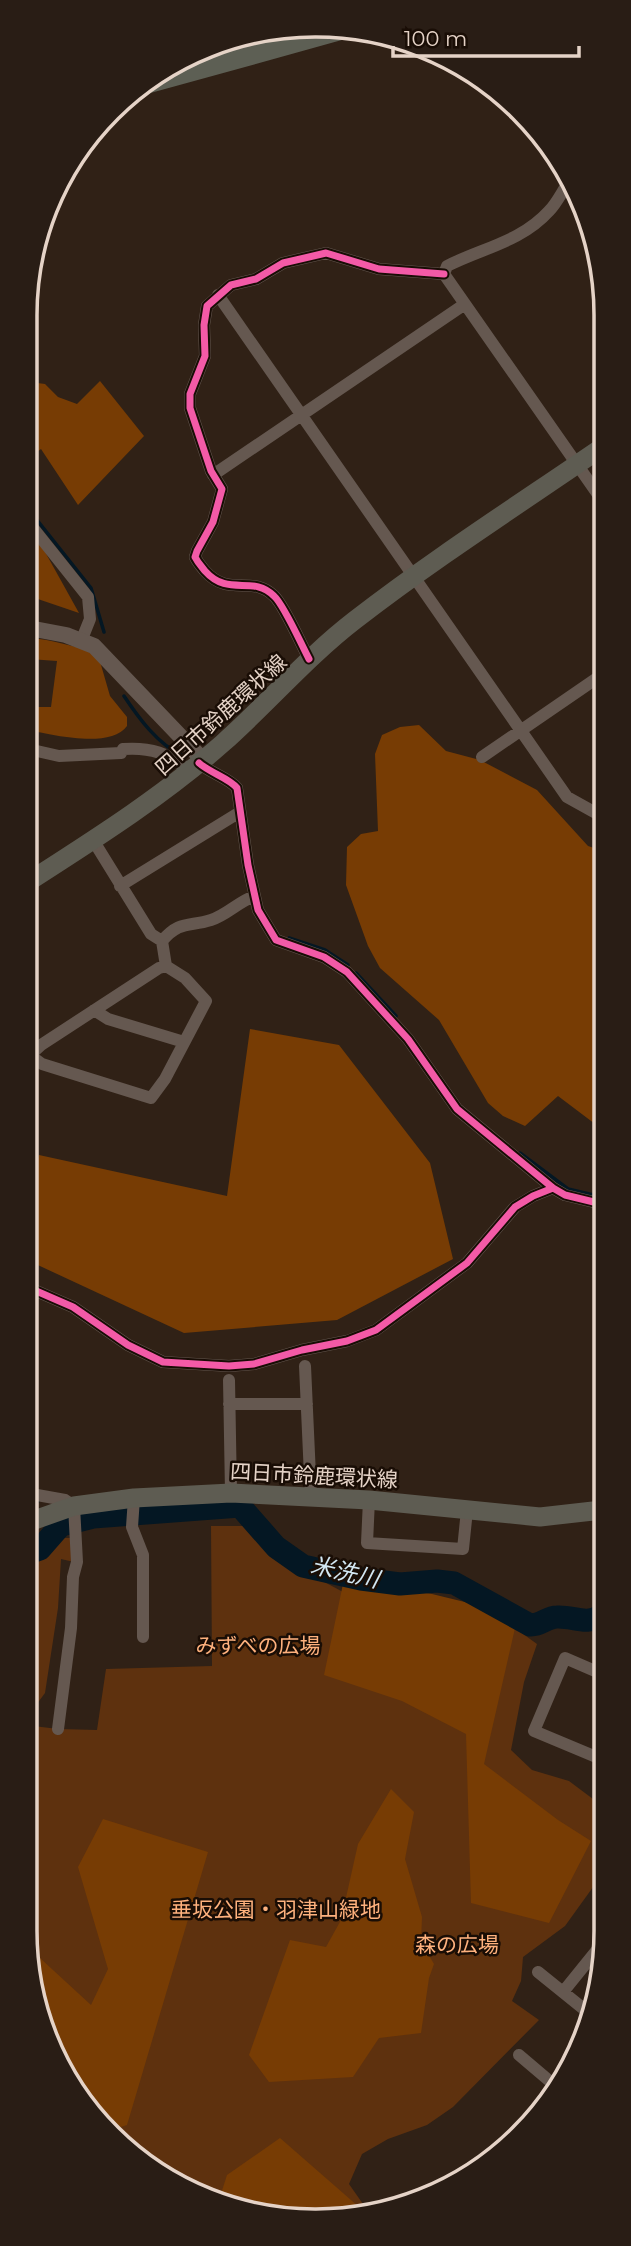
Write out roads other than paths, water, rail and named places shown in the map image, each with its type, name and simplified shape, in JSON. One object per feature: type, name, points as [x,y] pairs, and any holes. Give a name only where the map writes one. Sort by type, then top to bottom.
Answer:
[{"type":"highway","points":[[173,76],[314,37]]},
{"type":"main road","name":"四日市鈴鹿環状線","points":[[37,876],[153,799],[197,765],[354,620],[594,453]]},
{"type":"main road","name":"四日市鈴鹿環状線","points":[[37,1520],[74,1510],[231,1493],[369,1500],[540,1517],[594,1511]]},
{"type":"street","points":[[444,274],[447,266],[490,250],[522,233],[550,211],[564,189]]},
{"type":"street","points":[[309,659],[275,597],[258,587],[218,583],[197,562],[197,551],[214,522],[222,489],[213,475],[189,399],[205,356],[204,325],[207,306],[231,285],[256,279],[283,262],[326,253],[379,269],[444,274]]},
{"type":"street","points":[[444,274],[594,489]]},
{"type":"street","points":[[218,295],[567,797],[594,812]]},
{"type":"street","points":[[213,475],[465,304]]},
{"type":"street","points":[[37,533],[88,597],[90,620],[82,639]]},
{"type":"street","points":[[37,630],[82,639],[94,646],[127,678],[197,765],[234,783],[237,788],[251,897],[276,940],[324,957],[347,972],[408,1039],[457,1109],[468,1120],[553,1188],[565,1195],[594,1202]]},
{"type":"street","points":[[482,757],[594,680]]},
{"type":"street","points":[[37,751],[59,756],[121,753],[123,749],[145,748],[179,762],[197,765]]},
{"type":"street","points":[[120,886],[240,812]]},
{"type":"street","points":[[93,840],[151,934],[162,940]]},
{"type":"street","points":[[162,940],[180,925],[213,920],[251,897]]},
{"type":"street","points":[[162,940],[166,966]]},
{"type":"street","points":[[37,1049],[166,966],[185,978],[206,1002],[165,1079],[151,1098],[42,1065],[37,1061]]},
{"type":"street","points":[[94,1010],[108,1019],[184,1042]]},
{"type":"street","points":[[37,1291],[74,1307],[128,1345],[163,1362],[229,1366],[254,1364],[347,1341],[376,1330],[467,1263],[515,1207],[553,1188]]},
{"type":"street","points":[[305,1366],[311,1497]]},
{"type":"street","points":[[229,1380],[231,1493]]},
{"type":"street","points":[[229,1404],[307,1404]]},
{"type":"street","points":[[37,1495],[65,1500],[74,1510],[76,1530],[77,1562],[73,1577],[71,1628],[58,1729]]},
{"type":"street","points":[[369,1500],[367,1542],[463,1549],[467,1510]]},
{"type":"street","points":[[134,1502],[132,1527],[143,1555],[143,1637]]},
{"type":"street","points":[[594,1671],[565,1658],[534,1731],[594,1756]]},
{"type":"street","points":[[564,1993],[593,1955]]},
{"type":"street","points":[[538,1972],[583,2008]]},
{"type":"street","points":[[519,2055],[550,2081]]},
{"type":"waterway","points":[[37,520],[91,588],[104,632]]},
{"type":"waterway","points":[[124,696],[157,737],[182,755]]},
{"type":"waterway","points":[[289,938],[325,950],[348,965]]},
{"type":"waterway","points":[[356,973],[396,1016]]},
{"type":"waterway","points":[[520,1153],[568,1189],[594,1195]]},
{"type":"waterway","name":"米洗川","points":[[37,1550],[61,1525],[93,1517],[240,1506],[276,1547],[303,1566],[361,1579],[400,1584],[437,1581],[454,1583],[530,1625],[553,1617],[594,1619]]},
{"type":"park label","name":"みずべの広場","points":[[258,1646]]},
{"type":"park label","name":"垂坂公園・羽津山緑地","points":[[276,1910]]},
{"type":"park label","name":"森の広場","points":[[457,1945]]}]
